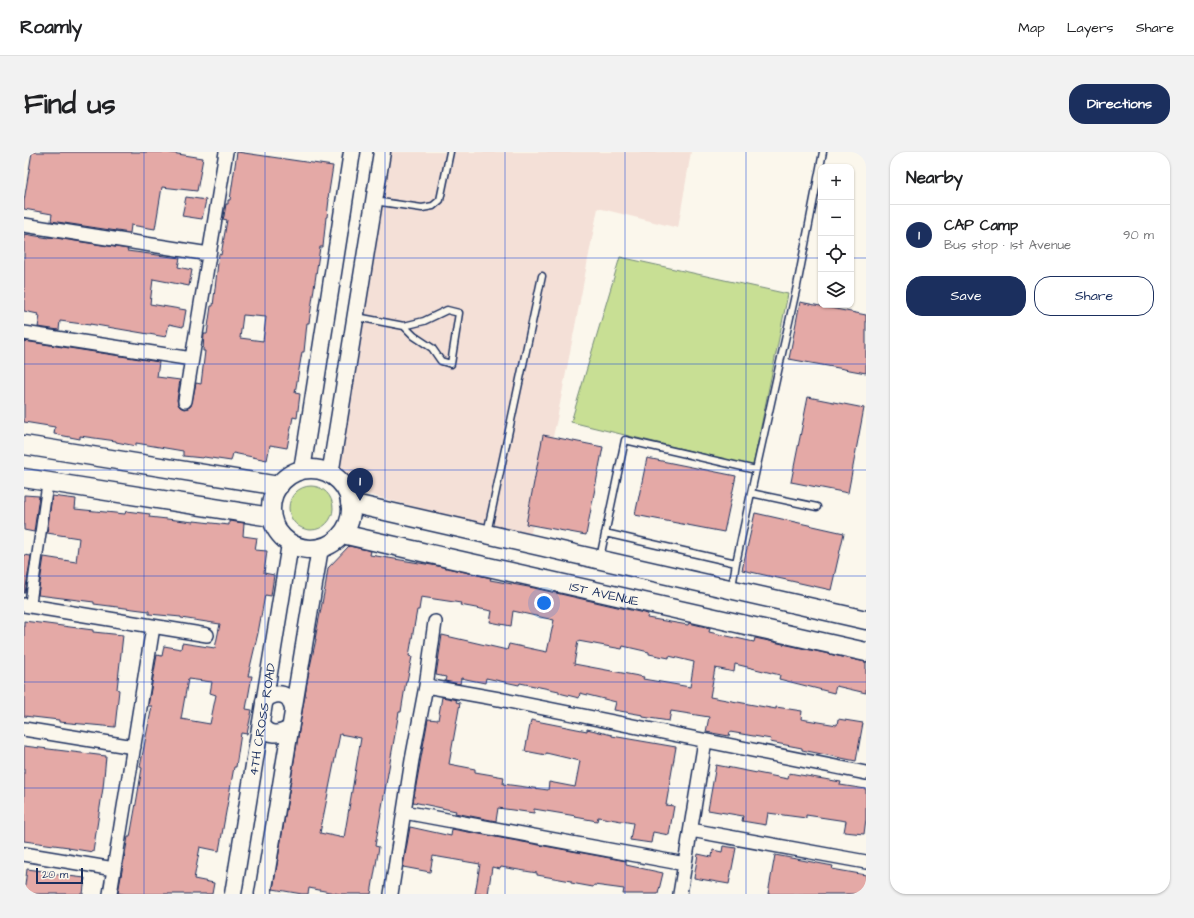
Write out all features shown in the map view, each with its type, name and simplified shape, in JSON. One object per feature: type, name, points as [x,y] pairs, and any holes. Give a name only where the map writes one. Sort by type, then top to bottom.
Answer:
[{"type":"main road","points":[[24,445],[278,486]]},
{"type":"main road","points":[[302,470],[316,470],[338,479],[348,494],[351,508],[349,522],[342,534],[331,543],[320,548],[307,549],[290,544],[282,537],[273,523],[271,509],[273,496],[278,486],[290,475],[302,470]]},
{"type":"main road","points":[[24,478],[272,517]]},
{"type":"main road","points":[[350,503],[866,620]]},
{"type":"main road","name":"1ST AVENUE","points":[[342,534],[866,652]]},
{"type":"street","points":[[185,401],[226,152]]},
{"type":"street","points":[[302,470],[352,152]]},
{"type":"street","points":[[330,475],[382,152]]},
{"type":"street","points":[[24,225],[209,254]]},
{"type":"street","points":[[24,333],[192,359]]},
{"type":"street","points":[[48,481],[27,605],[207,635]]},
{"type":"street","name":"4TH CROSS ROAD","points":[[233,894],[290,544]]},
{"type":"street","points":[[263,894],[320,548]]},
{"type":"street","points":[[391,894],[412,760],[426,686],[435,622]]},
{"type":"street","points":[[110,894],[153,626]]},
{"type":"street","points":[[426,686],[499,699],[866,773]]},
{"type":"street","points":[[264,702],[268,697],[274,694],[279,694],[290,700],[293,709]]},
{"type":"street","points":[[261,723],[267,732],[273,734],[281,734],[290,728]]},
{"type":"street","points":[[24,729],[134,747]]},
{"type":"street","points":[[680,894],[705,741]]},
{"type":"street","points":[[404,812],[685,864]]},
{"type":"street","points":[[691,830],[866,862]]},
{"type":"street","points":[[24,854],[114,869]]},
{"type":"lane","points":[[374,201],[422,208],[433,206],[440,200],[450,152]]},
{"type":"lane","points":[[731,589],[797,286],[823,152]]},
{"type":"lane","points":[[487,534],[542,276]]},
{"type":"lane","points":[[356,316],[404,326],[424,321],[448,310],[459,313],[451,364],[441,361],[432,348],[414,336],[404,326]]},
{"type":"lane","points":[[599,560],[625,440],[756,470]]},
{"type":"lane","points":[[751,493],[817,507]]},
{"type":"lane","points":[[605,533],[736,563]]},
{"type":"shaded area","points":[[388,152],[691,152],[678,228],[598,208],[557,419],[530,537],[358,492],[338,465]]},
{"type":"green space","points":[[620,257],[788,294],[753,466],[571,422]]},
{"type":"green space","points":[[307,486],[315,486],[327,492],[333,504],[333,512],[327,524],[315,530],[307,530],[295,524],[289,512],[289,504],[295,492]]},
{"type":"building","points":[[32,152],[165,152],[203,158],[197,191],[162,187],[155,229],[131,225],[130,233],[51,221],[52,214],[24,209]]},
{"type":"building","points":[[237,152],[333,166],[323,247],[320,247],[309,323],[307,323],[304,352],[302,352],[295,393],[300,394],[297,418],[293,417],[287,448],[270,445],[267,460],[233,453],[231,461],[183,456],[183,451],[136,443],[136,446],[116,441],[80,436],[80,439],[54,434],[55,427],[24,422],[24,341],[159,362],[157,377],[180,380],[177,400],[178,404],[184,409],[191,406],[196,383],[201,384],[205,351],[203,351],[204,334],[207,334],[211,306],[213,306],[219,254],[221,255],[227,220],[223,219],[226,204],[228,204],[228,200],[230,200]],"holes":[[[243,315],[266,317],[263,341],[240,338]]]},
{"type":"building","points":[[186,197],[206,200],[202,219],[182,216]]},
{"type":"building","points":[[24,234],[180,258],[178,267],[192,270],[189,286],[153,279],[150,304],[186,310],[183,327],[169,324],[166,337],[90,324],[60,321],[59,330],[38,327],[40,316],[37,316],[38,314],[24,311]]},
{"type":"building","points":[[800,302],[818,306],[818,308],[830,308],[866,315],[866,373],[789,359]]},
{"type":"building","points":[[808,397],[864,408],[848,493],[791,482]]},
{"type":"building","points":[[543,435],[603,447],[586,535],[526,524]]},
{"type":"building","points":[[647,458],[736,476],[724,532],[635,515]]},
{"type":"building","points":[[24,495],[39,496],[34,532],[24,530]]},
{"type":"building","points":[[52,496],[76,499],[75,509],[125,514],[126,511],[150,514],[149,517],[229,525],[229,521],[244,523],[243,536],[257,538],[255,550],[267,551],[264,573],[274,575],[271,596],[265,595],[248,676],[252,676],[246,709],[252,710],[247,734],[241,733],[236,767],[234,767],[219,851],[200,847],[194,879],[214,883],[212,894],[118,893],[128,837],[130,837],[142,768],[140,767],[152,706],[148,706],[157,655],[162,656],[164,646],[181,649],[182,643],[215,648],[220,624],[181,617],[149,614],[149,611],[94,604],[94,602],[38,595],[44,557],[76,562],[79,538],[47,533]],"holes":[[[188,679],[212,682],[210,693],[216,695],[210,724],[181,719]]]},
{"type":"building","points":[[755,513],[844,533],[831,590],[742,570]]},
{"type":"building","points":[[349,546],[371,551],[370,555],[438,566],[491,578],[490,580],[534,588],[648,614],[647,618],[688,625],[689,623],[710,628],[709,632],[754,642],[755,638],[866,662],[866,693],[836,686],[834,693],[779,679],[780,675],[735,664],[734,672],[715,668],[710,697],[776,709],[776,707],[802,711],[801,719],[837,725],[838,719],[863,723],[856,761],[770,742],[771,739],[730,732],[729,736],[706,732],[709,717],[671,711],[669,721],[614,710],[616,702],[580,693],[579,698],[559,693],[559,691],[486,678],[485,683],[461,678],[460,684],[445,681],[446,677],[436,675],[442,635],[507,650],[509,644],[547,652],[554,620],[513,611],[511,626],[490,622],[492,611],[460,605],[461,603],[421,597],[419,610],[417,610],[409,656],[412,657],[401,712],[399,712],[375,846],[379,847],[371,894],[340,894],[309,888],[308,894],[302,894],[273,889],[308,676],[328,568]],"holes":[[[578,641],[622,649],[623,646],[649,652],[649,654],[669,658],[669,656],[694,662],[690,687],[643,679],[644,677],[574,664]],[[340,734],[361,738],[344,838],[320,833]]]},
{"type":"building","points":[[24,555],[31,556],[25,593],[24,593]]},
{"type":"building","points":[[24,621],[93,630],[93,632],[123,635],[117,689],[119,690],[115,727],[59,722],[59,720],[24,716]]},
{"type":"building","points":[[442,697],[457,700],[456,702],[460,703],[449,764],[475,769],[475,772],[504,777],[503,784],[548,790],[549,782],[575,787],[580,761],[546,753],[546,755],[525,751],[531,720],[587,731],[587,729],[612,736],[676,747],[666,805],[674,806],[669,835],[653,832],[651,843],[630,840],[633,823],[598,817],[597,821],[534,809],[534,813],[498,808],[496,821],[455,813],[456,811],[413,802],[428,719],[438,720]]},
{"type":"building","points":[[24,746],[106,756],[103,788],[93,852],[24,841]]},
{"type":"building","points":[[716,765],[788,779],[789,773],[841,782],[840,785],[866,789],[866,819],[864,834],[844,832],[846,821],[806,815],[806,818],[768,813],[766,825],[742,821],[743,816],[708,810]]},
{"type":"building","points":[[410,827],[451,836],[452,829],[626,861],[626,865],[663,873],[658,894],[623,894],[624,889],[594,885],[593,887],[571,883],[571,881],[537,875],[537,873],[492,867],[488,894],[475,894],[480,864],[433,856],[430,872],[403,867]]},
{"type":"building","points":[[723,846],[736,848],[729,884],[694,878],[698,854],[712,857],[713,850],[722,852]]},
{"type":"building","points":[[775,855],[833,866],[832,869],[866,875],[866,894],[768,894]]},
{"type":"building","points":[[27,869],[51,872],[51,874],[85,878],[83,894],[24,894]]},
{"type":"place","name":"CAP Camp","points":[[360,501]]}]
